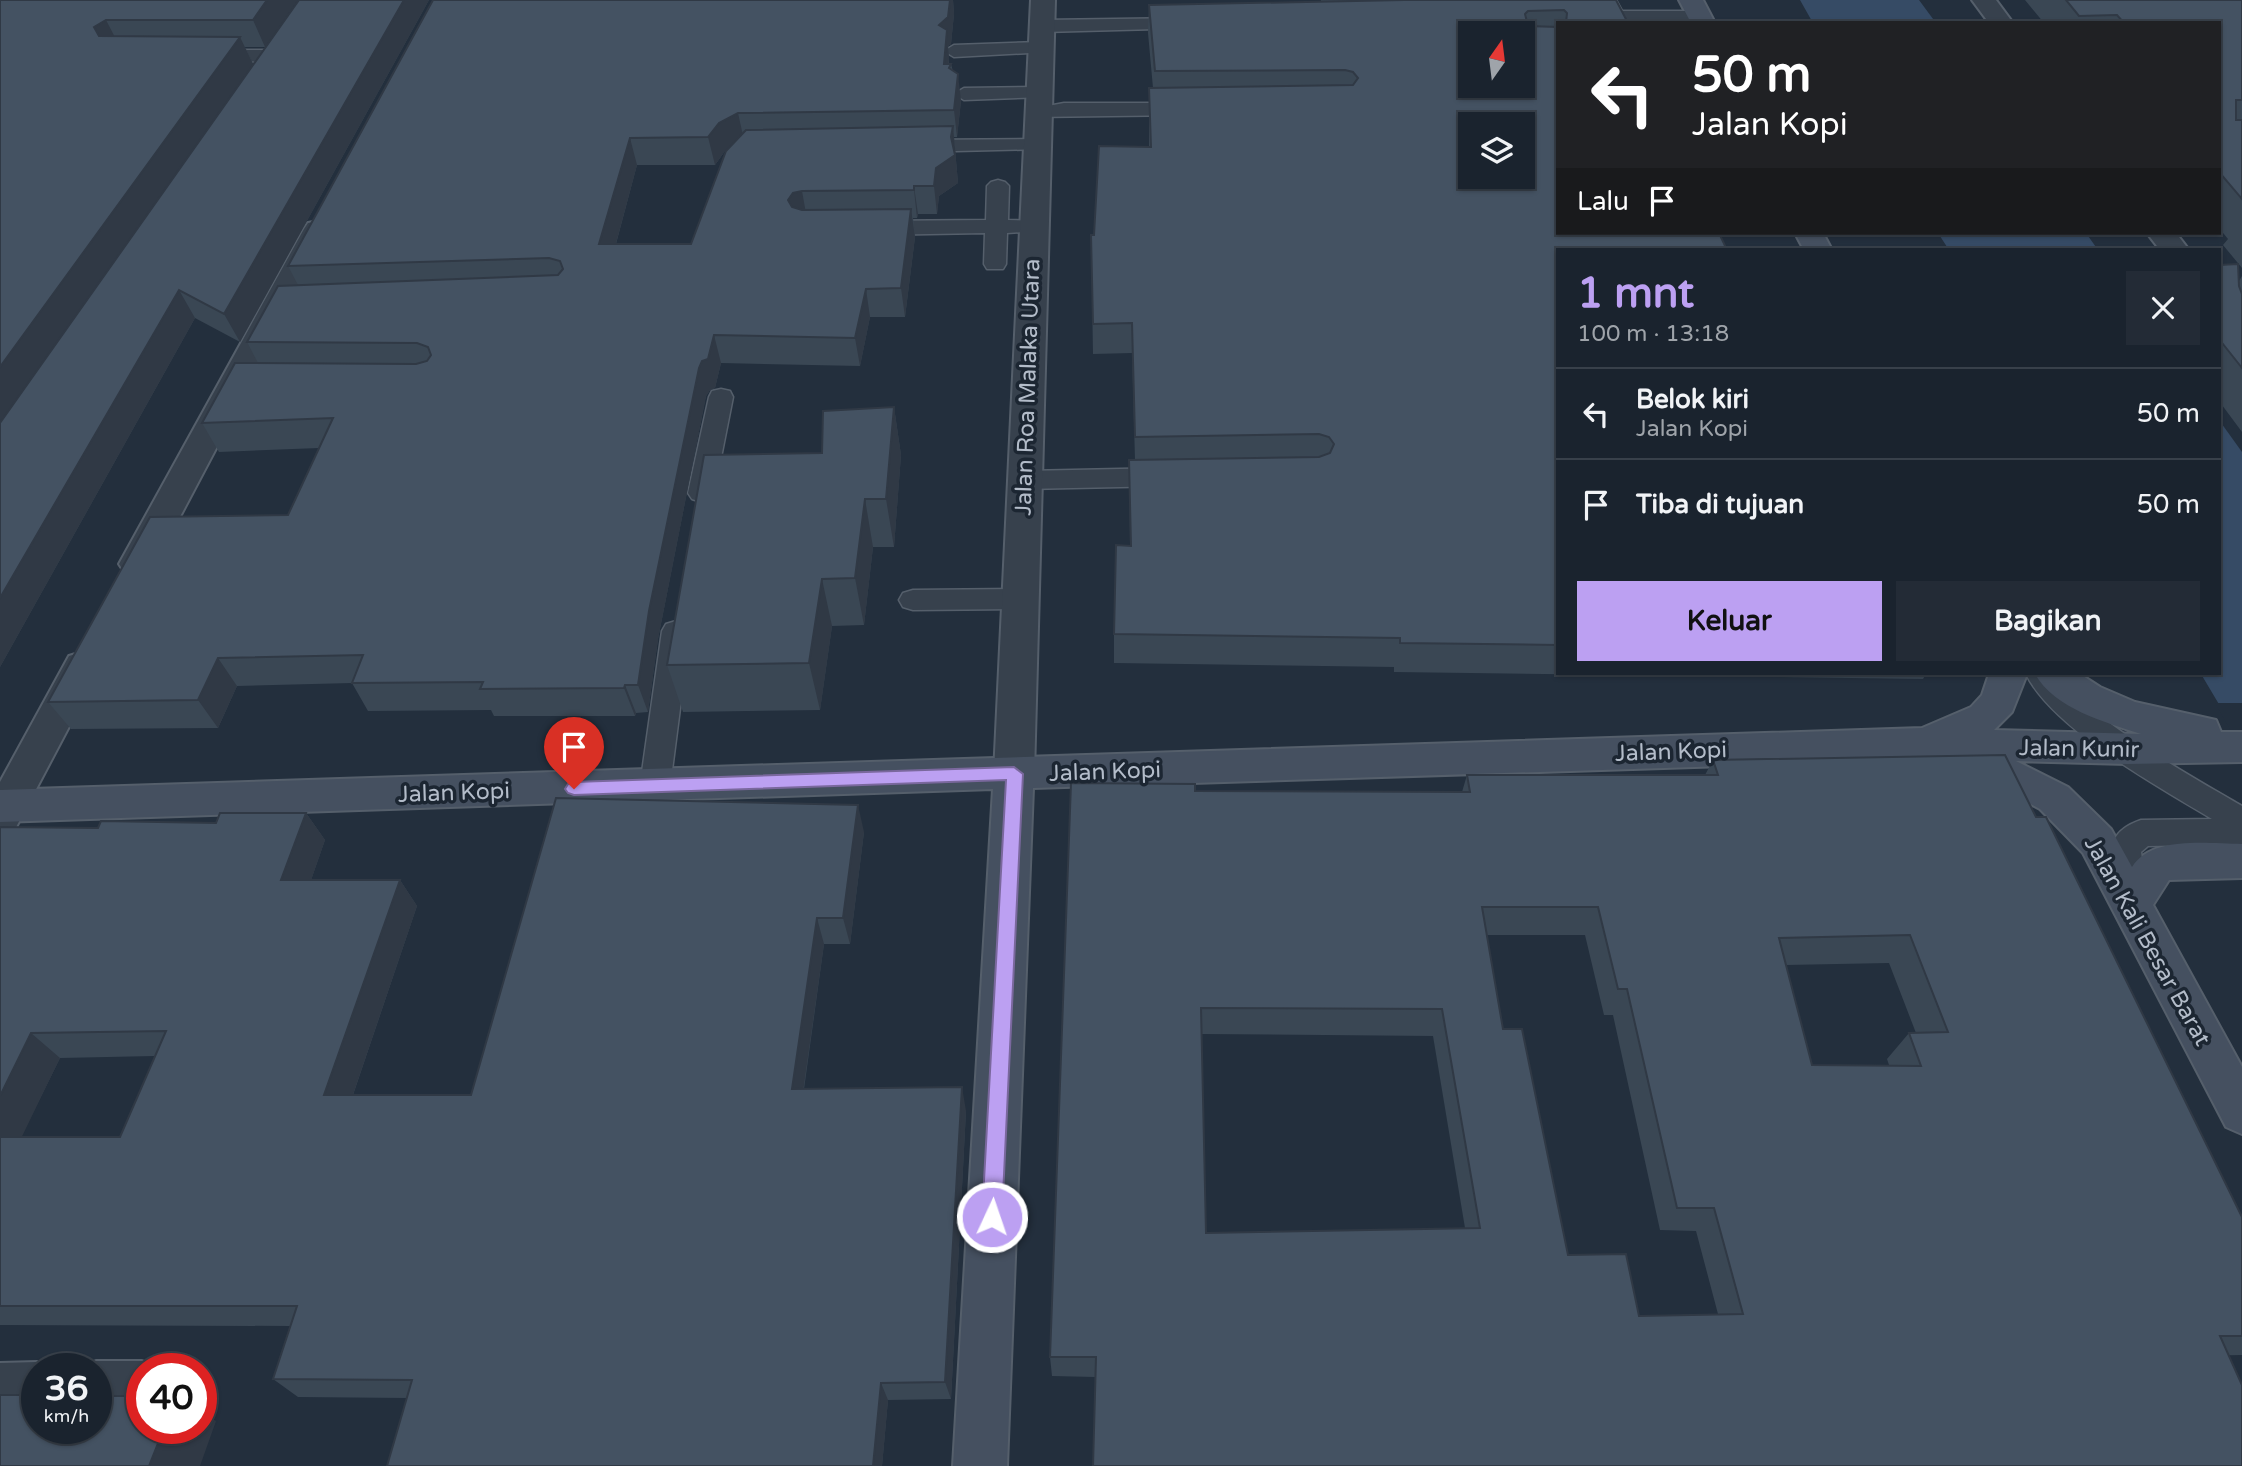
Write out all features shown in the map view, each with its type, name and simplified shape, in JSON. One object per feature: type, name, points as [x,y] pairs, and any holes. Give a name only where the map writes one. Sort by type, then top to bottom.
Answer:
[{"type":"street","points":[[1984,0],[2000,21]]},
{"type":"street","name":"Jalan Roa Malaka Utara","points":[[1014,774],[1042,25]]},
{"type":"street","points":[[125,587],[236,381],[291,304],[329,209]]},
{"type":"street","points":[[3,810],[99,636]]},
{"type":"street","points":[[1915,743],[1984,721],[1996,708],[2008,675]]},
{"type":"street","points":[[2055,675],[2096,703],[2126,715],[2233,741]]},
{"type":"street","name":"Jalan Kunir","points":[[1915,743],[2127,749],[2233,741]]},
{"type":"street","name":"Jalan Kopi","points":[[3,810],[1915,743]]},
{"type":"street","name":"Jalan Kali Besar Barat","points":[[1915,743],[2008,774],[2054,798],[2097,841],[2242,1112]]},
{"type":"street","points":[[980,1466],[1014,774]]},
{"type":"street","points":[[2132,903],[2155,867],[2173,862],[2242,861]]},
{"type":"street","points":[[0,1389],[21,1388]]},
{"type":"lane","points":[[1607,0],[1616,16],[1698,13]]},
{"type":"lane","points":[[954,51],[1042,25],[1213,24]]},
{"type":"lane","points":[[184,56],[274,56]]},
{"type":"lane","points":[[964,94],[1039,103],[1064,110],[1209,108]]},
{"type":"lane","points":[[897,147],[1037,145]]},
{"type":"lane","points":[[995,264],[998,186]]},
{"type":"lane","points":[[859,228],[1034,226]]},
{"type":"lane","points":[[236,381],[268,381]]},
{"type":"lane","points":[[697,515],[721,397]]},
{"type":"lane","points":[[1025,480],[1190,477]]},
{"type":"lane","points":[[913,600],[1020,599]]},
{"type":"lane","points":[[655,786],[680,605]]},
{"type":"lane","points":[[2041,675],[2053,692],[2078,716],[2199,797],[2242,821]]},
{"type":"lane","points":[[2132,903],[2125,848],[2141,833],[2242,831]]},
{"type":"water","points":[[1800,0],[1919,0],[1935,21],[1812,21]]},
{"type":"water","points":[[1939,235],[2087,235],[2097,248],[1948,248]]},
{"type":"water","points":[[2221,423],[2242,452],[2242,743],[2202,675],[2221,675]]},
{"type":"pier","points":[[2215,703],[2242,703],[2242,747],[2239,745]]},
{"type":"building","points":[[0,0],[267,0],[253,20],[106,20],[94,27],[99,36],[240,37],[0,367]]},
{"type":"building","points":[[299,0],[404,0],[224,314],[179,290],[0,598],[0,423]]},
{"type":"building","points":[[433,0],[950,0],[948,17],[939,25],[947,30],[944,64],[951,64],[949,68],[958,74],[954,110],[738,113],[719,123],[708,137],[630,138],[599,244],[691,244],[726,151],[746,130],[953,126],[951,137],[955,155],[936,168],[934,186],[914,186],[914,190],[802,191],[793,193],[788,200],[792,207],[802,210],[911,209],[901,288],[866,289],[855,338],[714,335],[708,359],[702,361],[699,368],[649,611],[638,685],[625,685],[624,688],[480,689],[483,682],[352,683],[363,655],[218,658],[198,700],[48,702],[150,517],[288,515],[333,418],[202,423],[235,363],[416,364],[427,361],[431,355],[428,347],[417,343],[247,342],[278,286],[558,275],[563,269],[560,261],[549,258],[288,266]]},
{"type":"building","points":[[1404,0],[1616,0],[1627,21],[1566,21],[1567,13],[1564,10],[1528,11],[1525,14],[1527,21],[1458,21],[1458,98],[1535,98],[1535,26],[1556,27],[1556,235],[1720,235],[1726,248],[1556,248],[1556,645],[1400,643],[1400,638],[1114,634],[1116,545],[1131,546],[1129,460],[1319,457],[1330,453],[1334,444],[1329,437],[1319,434],[1135,437],[1132,323],[1093,324],[1091,235],[1094,235],[1099,146],[1151,147],[1149,88],[1353,85],[1358,78],[1353,72],[1155,71],[1149,5]]},
{"type":"building","points":[[2066,0],[2242,0],[2242,100],[2236,100],[2236,120],[2242,120],[2242,199],[2221,174],[2221,21],[2122,21],[2117,15],[2079,16]]},
{"type":"building","points":[[2238,264],[2242,294],[2242,368],[2221,342],[2221,265]]},
{"type":"building","points":[[894,407],[886,499],[865,499],[855,578],[822,579],[809,663],[667,665],[704,455],[822,453],[823,411]]},
{"type":"building","points":[[2005,755],[2036,817],[2046,817],[2242,1217],[2242,1336],[2220,1336],[2242,1385],[2242,1466],[1093,1466],[1096,1357],[1050,1357],[1071,783],[1195,784],[1195,791],[1470,792],[1467,775],[1718,775],[1713,760]],"holes":[[[1482,907],[1598,907],[1618,989],[1627,989],[1677,1208],[1714,1208],[1743,1314],[1639,1316],[1626,1254],[1568,1255],[1522,1029],[1503,1029]],[[1910,935],[1948,1032],[1909,1033],[1921,1066],[1812,1065],[1779,938]],[[1201,1008],[1442,1009],[1480,1228],[1206,1233]]]},
{"type":"building","points":[[556,798],[858,805],[843,918],[817,918],[792,1089],[962,1087],[945,1382],[881,1383],[873,1466],[387,1466],[412,1380],[273,1379],[297,1306],[0,1306],[0,1137],[120,1137],[166,1031],[31,1033],[0,1096],[0,827],[98,828],[101,821],[216,823],[220,813],[306,813],[281,880],[400,880],[324,1095],[471,1095]]},
{"type":"building","points":[[0,1395],[21,1395],[21,1444],[112,1444],[112,1396],[126,1396],[126,1444],[158,1444],[149,1466],[0,1466]]},
{"type":"route","points":[[574,789],[1014,774],[992,1217]]}]
